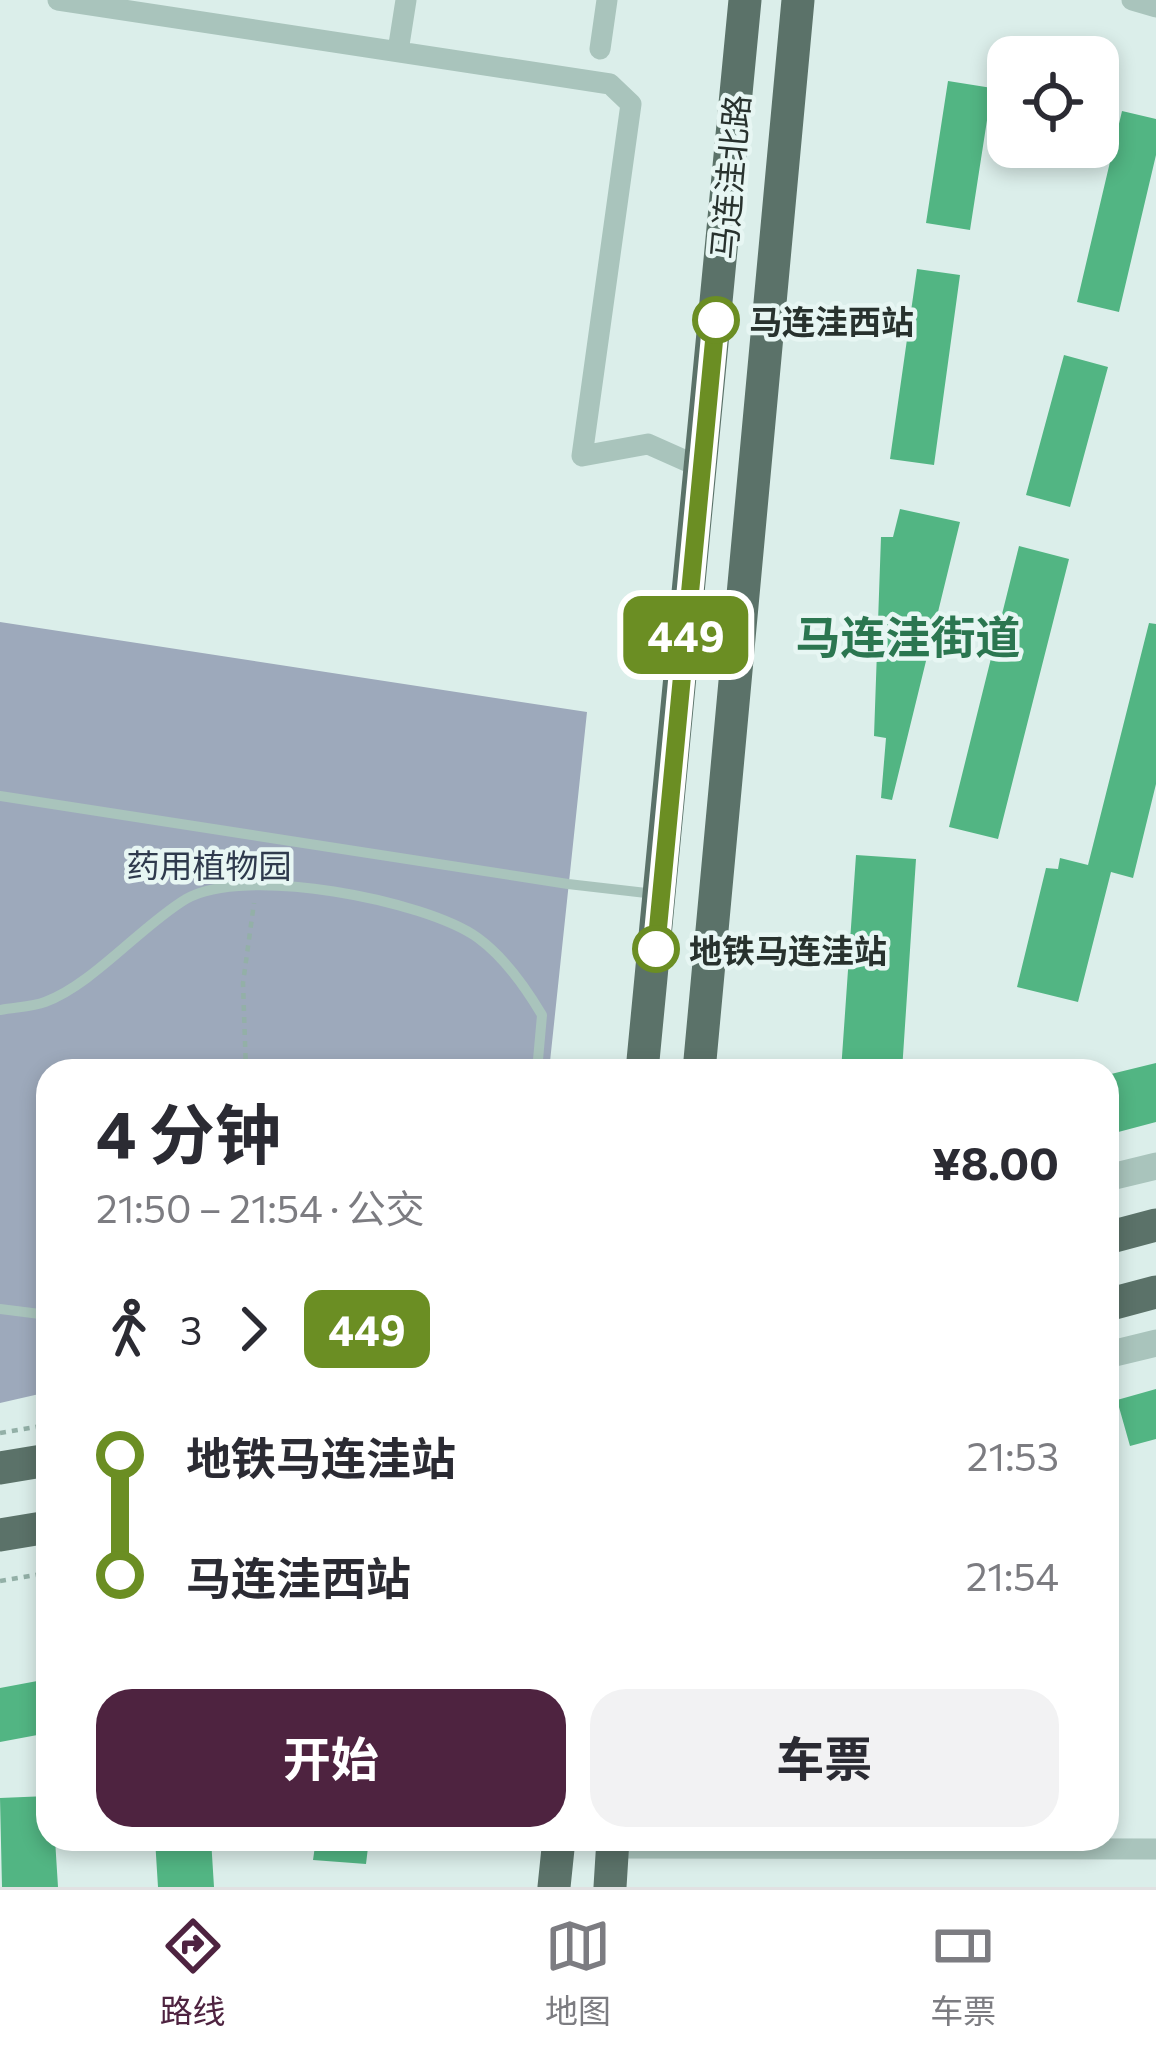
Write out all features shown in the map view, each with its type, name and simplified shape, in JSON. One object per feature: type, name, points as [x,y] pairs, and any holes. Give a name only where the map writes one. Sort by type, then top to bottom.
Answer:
[{"type":"main road","name":"马连洼北路","points":[[643,1059],[746,0]]},
{"type":"main road","name":"马连洼北路","points":[[700,1059],[797,0]]},
{"type":"main road","points":[[1119,1235],[1156,1225]]},
{"type":"main road","points":[[1119,1302],[1156,1292]]},
{"type":"main road","points":[[0,1468],[36,1462]]},
{"type":"main road","points":[[0,1535],[36,1529]]},
{"type":"main road","points":[[554,1887],[558,1851]]},
{"type":"main road","points":[[610,1887],[612,1851]]},
{"type":"street","points":[[58,0],[610,84],[631,104],[582,456],[648,444],[702,468]]},
{"type":"street","points":[[398,51],[406,0]]},
{"type":"street","points":[[600,49],[607,0]]},
{"type":"street","points":[[1132,0],[1156,7]]},
{"type":"street","points":[[1119,1175],[1156,1166]]},
{"type":"street","points":[[1119,1352],[1156,1343]]},
{"type":"street","points":[[1119,1849],[1156,1849]]},
{"type":"lane","points":[[0,796],[568,884],[662,894]]},
{"type":"lane","points":[[0,1010],[46,1002],[189,897],[234,884],[315,889],[438,915],[480,939],[519,980],[542,1015],[537,1059]]},
{"type":"lane","points":[[0,1309],[36,1314]]},
{"type":"path","points":[[246,1059],[243,983],[256,885]]},
{"type":"path","points":[[0,1433],[36,1427]]},
{"type":"path","points":[[0,1581],[36,1575]]},
{"type":"green space","name":"药用植物园","points":[[0,622],[587,712],[550,1059],[36,1059],[36,1395],[0,1403]]},
{"type":"building","points":[[948,81],[987,87],[987,120],[970,230],[926,223]]},
{"type":"building","points":[[1122,111],[1156,119],[1156,155],[1119,312],[1077,302],[1109,168],[1119,168]]},
{"type":"building","points":[[917,269],[960,275],[934,465],[890,459]]},
{"type":"building","points":[[1064,355],[1108,367],[1070,507],[1026,495]]},
{"type":"building","points":[[900,509],[960,522],[892,800],[881,798],[886,738],[874,736],[881,537],[893,537]]},
{"type":"building","points":[[1019,546],[1069,559],[998,839],[949,827]]},
{"type":"building","points":[[1149,623],[1156,624],[1156,784],[1133,878],[1111,872],[1078,1002],[1017,987],[1046,868],[1058,869],[1060,858],[1088,865]]},
{"type":"building","points":[[856,855],[916,859],[903,1059],[842,1059]]},
{"type":"building","points":[[1156,1063],[1156,1122],[1119,1132],[1119,1072]]},
{"type":"building","points":[[1156,1389],[1156,1439],[1130,1446],[1119,1399]]},
{"type":"building","points":[[36,1681],[36,1735],[0,1742],[0,1688]]},
{"type":"building","points":[[36,1796],[36,1851],[56,1851],[58,1887],[2,1887],[0,1798]]},
{"type":"building","points":[[156,1851],[212,1851],[214,1887],[158,1887]]},
{"type":"building","points":[[314,1851],[368,1851],[366,1864],[313,1860]]},
{"type":"bus line","name":"449","points":[[656,949],[716,320]]},
{"type":"place","name":"马连洼西站","points":[[716,320]]},
{"type":"place","name":"地铁马连洼站","points":[[656,949]]},
{"type":"district","name":"马连洼街道","points":[[908,635]]}]
